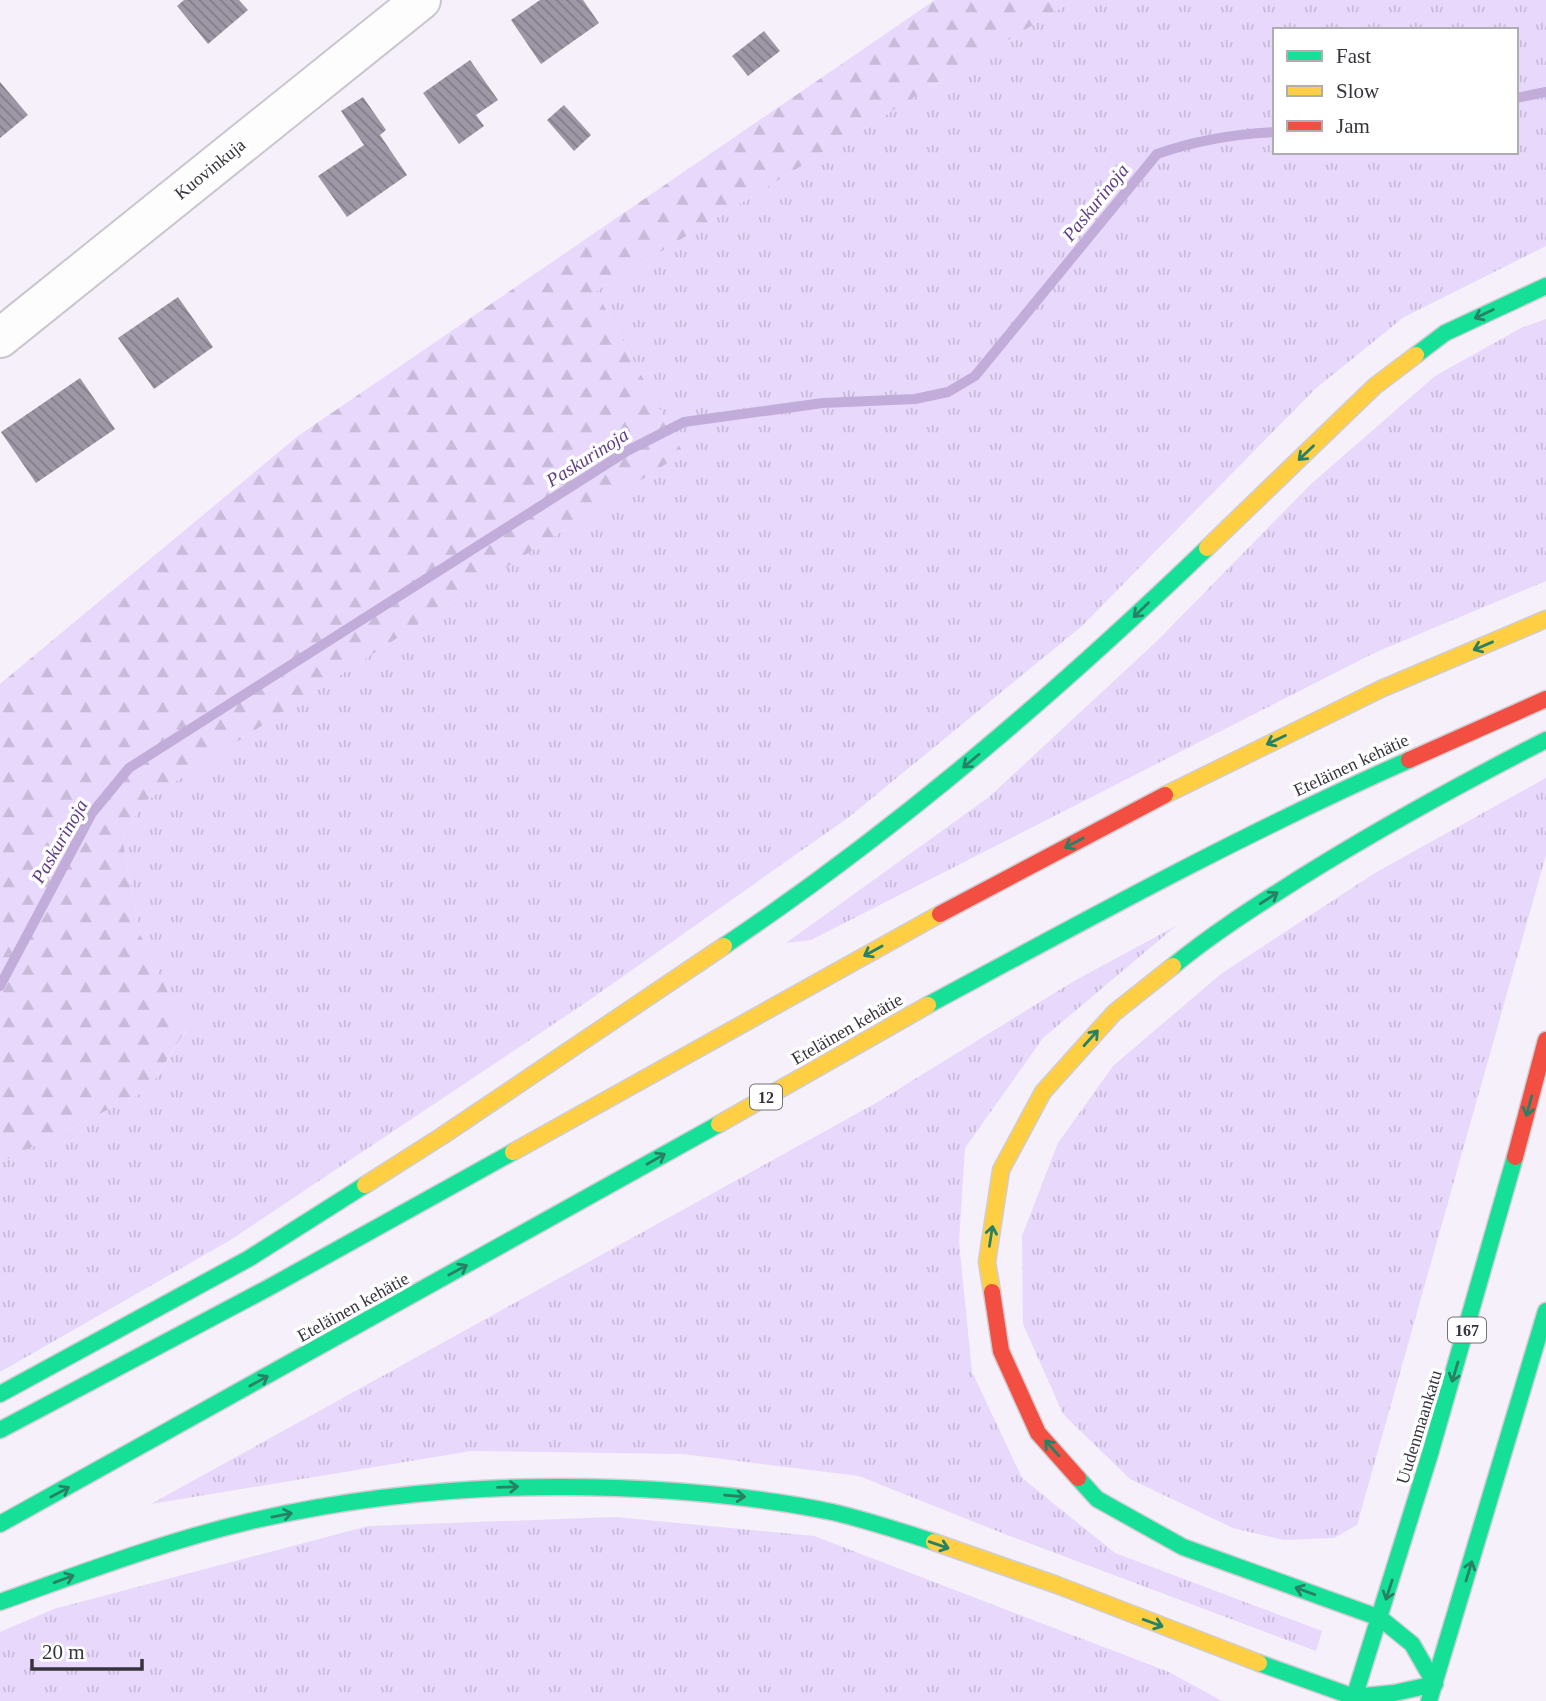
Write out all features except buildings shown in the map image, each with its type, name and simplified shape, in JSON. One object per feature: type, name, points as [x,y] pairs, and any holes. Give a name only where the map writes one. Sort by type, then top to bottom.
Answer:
[{"type":"main road","points":[[0,1394],[248,1259],[454,1129],[794,899],[938,789],[1047,696],[1135,617],[1376,386],[1445,333],[1546,285]]},
{"type":"main road","points":[[0,1430],[268,1288],[929,920],[1166,794],[1381,689],[1546,619]]},
{"type":"main road","name":"Eteläinen kehätie","points":[[0,1524],[927,1006],[1149,886],[1327,796],[1546,699]]},
{"type":"main road","points":[[1435,1684],[1412,1644],[1380,1618],[1183,1547],[1097,1499],[1038,1433],[1001,1351],[987,1262],[1001,1170],[1043,1092],[1114,1013],[1215,932],[1321,865],[1448,789],[1546,740]]},
{"type":"main road","name":"Uudenmaankatu","points":[[1353,1699],[1468,1327],[1546,1040]]},
{"type":"main road","points":[[1429,1701],[1546,1311]]},
{"type":"main road","points":[[0,1602],[125,1557],[247,1522],[369,1499],[504,1486],[638,1487],[764,1499],[874,1523],[1002,1566],[1353,1699],[1435,1684]]},
{"type":"street","name":"Kuovinkuja","points":[[0,338],[421,0]]},
{"type":"green space","points":[[935,0],[1074,0],[596,291],[683,453],[144,802],[122,837],[140,934],[186,1030],[148,1090],[0,1163],[0,684],[298,436]]},
{"type":"green space","points":[[1074,0],[1546,0],[1546,246],[1404,317],[1315,389],[1082,626],[849,817],[588,1001],[232,1239],[0,1372],[0,1163],[148,1090],[186,1031],[140,934],[122,837],[144,802],[683,453],[596,291]]},
{"type":"green space","points":[[1546,319],[1546,581],[1374,653],[811,940],[786,943],[989,797],[1157,641],[1311,484],[1435,376],[1521,328]]},
{"type":"green space","points":[[1546,778],[1546,855],[1357,1525],[1334,1538],[1284,1540],[1233,1528],[1130,1479],[1063,1414],[1023,1324],[1022,1236],[1058,1143],[1113,1066],[1221,974],[1375,873]]},
{"type":"green space","points":[[1176,926],[1043,1038],[965,1148],[959,1242],[972,1372],[1022,1478],[1115,1553],[1322,1631],[1316,1651],[859,1476],[683,1454],[471,1451],[151,1504],[876,1103],[1074,981]]},
{"type":"green space","points":[[615,1517],[814,1536],[1169,1672],[1222,1701],[0,1701],[0,1632],[54,1609],[368,1526]]},
{"type":"waterway","name":"Paskurinoja","points":[[1518,98],[1546,92]]},
{"type":"waterway","name":"Paskurinoja","points":[[0,986],[92,813],[129,768],[627,451],[684,422],[823,403],[915,399],[948,392],[975,376],[1157,154],[1215,139],[1273,132]]},
{"type":"traffic: fast","points":[[1416,355],[1445,333],[1546,286]]},
{"type":"traffic: fast","points":[[724,946],[852,855],[974,758],[1092,655],[1207,548]]},
{"type":"traffic: fast","points":[[1173,966],[1235,920],[1330,859],[1546,740]]},
{"type":"traffic: fast","points":[[928,1005],[1226,847],[1409,760]]},
{"type":"traffic: fast","points":[[0,1524],[719,1124]]},
{"type":"traffic: fast","points":[[0,1430],[268,1288],[513,1152]]},
{"type":"traffic: fast","points":[[1353,1701],[1430,1454],[1515,1157]]},
{"type":"traffic: fast","points":[[0,1394],[248,1259],[365,1185]]},
{"type":"traffic: fast","points":[[1429,1701],[1546,1311]]},
{"type":"traffic: fast","points":[[1078,1478],[1097,1499],[1183,1547],[1380,1618],[1412,1644],[1435,1684],[1394,1693],[1354,1697],[1259,1663]]},
{"type":"traffic: fast","points":[[0,1602],[154,1548],[247,1522],[353,1502],[460,1490],[621,1488],[734,1497],[832,1512],[934,1542]]},
{"type":"traffic: slow","points":[[1207,548],[1375,386],[1416,355]]},
{"type":"traffic: slow","points":[[1165,795],[1381,689],[1546,619]]},
{"type":"traffic: slow","points":[[513,1152],[940,914]]},
{"type":"traffic: slow","points":[[365,1185],[724,946]]},
{"type":"traffic: slow","points":[[992,1292],[987,1262],[1001,1170],[1043,1092],[1114,1013],[1173,966]]},
{"type":"traffic: slow","points":[[719,1124],[928,1005]]},
{"type":"traffic: slow","points":[[934,1542],[1057,1585],[1259,1663]]},
{"type":"traffic: jam","points":[[1409,760],[1546,699]]},
{"type":"traffic: jam","points":[[940,914],[1165,795]]},
{"type":"traffic: jam","points":[[1515,1157],[1546,1040]]},
{"type":"traffic: jam","points":[[992,1292],[1001,1351],[1038,1433],[1078,1478]]}]
